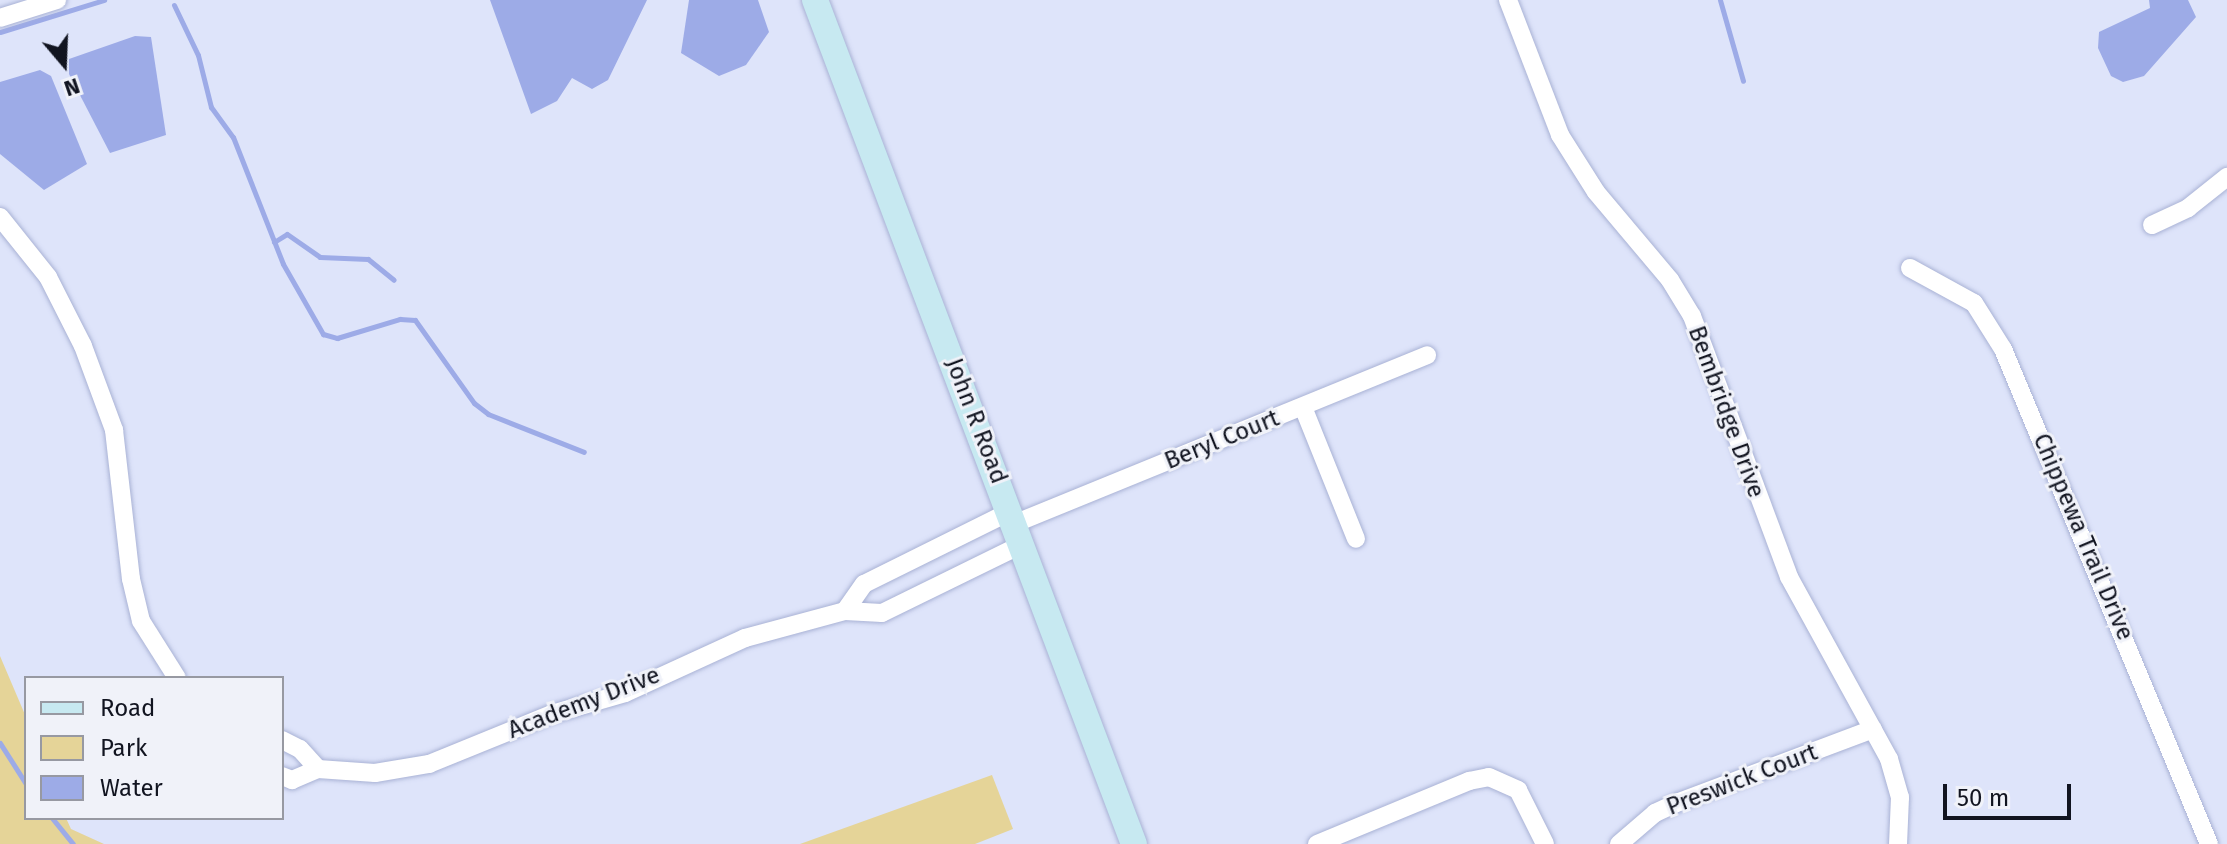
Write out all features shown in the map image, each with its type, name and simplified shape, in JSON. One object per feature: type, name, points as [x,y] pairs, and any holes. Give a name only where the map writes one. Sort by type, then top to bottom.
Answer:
[{"type":"main road","name":"John R Road","points":[[815,0],[1017,526],[1134,844]]},
{"type":"street","points":[[0,18],[57,0]]},
{"type":"street","name":"Bembridge Drive","points":[[1508,0],[1560,135],[1589,182],[1670,280],[1692,316],[1789,577],[1873,729],[1900,797],[1898,844]]},
{"type":"street","points":[[2152,225],[2188,208],[2227,177]]},
{"type":"street","points":[[0,217],[48,277],[83,346],[114,430],[131,579],[141,621],[176,676]]},
{"type":"street","name":"Chippewa Trail Drive","points":[[1910,268],[1974,303],[2003,349],[2209,844]]},
{"type":"street","name":"Beryl Court","points":[[1017,526],[1427,355]]},
{"type":"street","points":[[1303,407],[1356,539]]},
{"type":"street","points":[[845,611],[864,584],[1017,526]]},
{"type":"street","name":"Academy Drive","points":[[284,777],[292,780],[318,769],[375,773],[429,764],[552,714],[625,693],[710,650],[845,611],[882,613],[1017,526]]},
{"type":"street","name":"Preswick Court","points":[[1619,844],[1655,813],[1679,802],[1873,729]]},
{"type":"street","points":[[284,741],[300,749],[318,769]]},
{"type":"street","points":[[1317,844],[1469,781],[1489,777],[1518,790],[1545,844]]},
{"type":"green space","points":[[0,656],[24,712],[24,820],[67,820],[71,829],[104,844],[0,844]]},
{"type":"green space","points":[[992,775],[1013,829],[975,844],[800,844]]},
{"type":"water","points":[[490,0],[647,0],[608,80],[592,89],[572,78],[557,101],[531,114]]},
{"type":"water","points":[[689,0],[758,0],[769,32],[746,65],[719,76],[681,53]]},
{"type":"water","points":[[2149,0],[2188,0],[2196,17],[2144,76],[2123,82],[2111,76],[2098,48],[2099,32],[2150,8]]},
{"type":"water","points":[[135,36],[151,37],[166,135],[110,153],[69,74],[69,59]]},
{"type":"water","points":[[40,70],[51,76],[87,164],[44,190],[0,154],[0,82]]},
{"type":"waterway","points":[[0,32],[104,0]]},
{"type":"waterway","points":[[1720,0],[1743,81]]},
{"type":"waterway","points":[[174,5],[198,55],[211,107],[233,137],[283,264],[323,334],[337,338],[400,319],[415,320],[474,403],[488,414],[584,452]]},
{"type":"waterway","points":[[274,242],[287,234],[320,257],[368,259],[394,280]]},
{"type":"waterway","points":[[0,743],[24,781]]},
{"type":"waterway","points":[[54,820],[73,844]]}]
